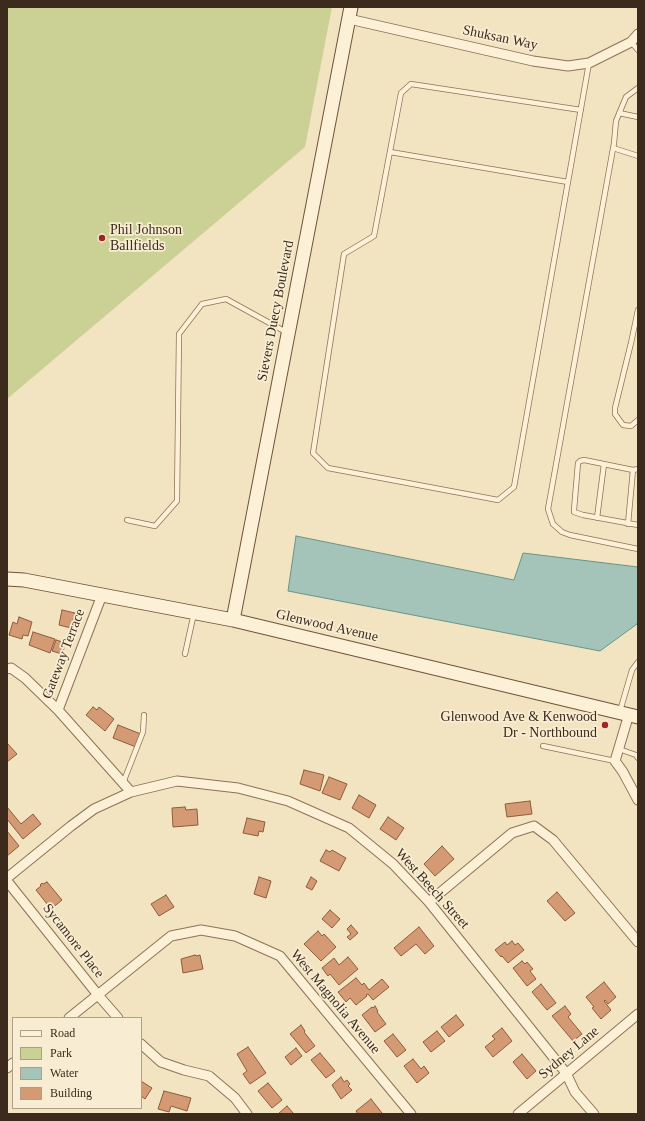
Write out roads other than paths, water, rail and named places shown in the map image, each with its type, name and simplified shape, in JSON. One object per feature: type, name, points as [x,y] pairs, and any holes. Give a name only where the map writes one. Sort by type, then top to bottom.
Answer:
[{"type":"street","name":"Shuksan Way","points":[[350,13],[533,61],[568,66],[589,63],[631,42],[638,34]]},
{"type":"street","name":"Sievers Duecy Boulevard","points":[[233,620],[350,13]]},
{"type":"street","name":"Glenwood Avenue","points":[[7,579],[24,580],[102,594],[233,620],[629,714]]},
{"type":"street","name":"Gateway Terrace","points":[[102,594],[58,710],[131,792]]},
{"type":"street","points":[[7,669],[11,668],[25,678],[58,710]]},
{"type":"street","points":[[629,714],[615,761],[623,772],[638,800]]},
{"type":"street","name":"West Beech Street","points":[[7,878],[94,809],[131,792],[177,781],[238,788],[288,801],[350,828],[393,864],[429,902],[566,1074],[575,1092],[594,1114]]},
{"type":"street","points":[[429,902],[512,833],[534,826],[553,840],[638,942]]},
{"type":"street","name":"Sycamore Place","points":[[7,881],[117,1017]]},
{"type":"street","name":"West Magnolia Avenue","points":[[70,1017],[171,936],[201,930],[235,936],[280,956],[411,1114]]},
{"type":"street","name":"Sydney Lane","points":[[518,1114],[638,1014]]},
{"type":"street","points":[[142,1045],[161,1062],[184,1070],[209,1076],[235,1098],[247,1114]]},
{"type":"lane","points":[[631,42],[638,50]]},
{"type":"lane","points":[[581,110],[412,84],[401,93],[374,236],[344,254],[313,453],[328,468],[498,500],[514,487],[581,110],[589,63]]},
{"type":"lane","points":[[638,88],[626,97],[616,121],[613,148],[548,509],[553,524],[562,532],[570,536],[638,549]]},
{"type":"lane","points":[[619,113],[638,117]]},
{"type":"lane","points":[[613,148],[638,156]]},
{"type":"lane","points":[[390,152],[568,182]]},
{"type":"lane","points":[[127,520],[155,526],[177,501],[178,334],[202,304],[226,299],[288,332]]},
{"type":"lane","points":[[638,310],[615,408],[615,414],[623,425],[631,426],[638,420]]},
{"type":"lane","points":[[628,524],[636,469],[584,460],[578,463],[574,512],[597,518],[628,524],[638,525]]},
{"type":"lane","points":[[597,518],[604,464]]},
{"type":"lane","points":[[185,654],[194,613]]},
{"type":"lane","points":[[629,714],[632,670],[638,662]]},
{"type":"lane","points":[[123,783],[143,732],[144,715]]},
{"type":"lane","points":[[543,746],[615,761]]},
{"type":"lane","points":[[619,749],[636,755],[638,758]]},
{"type":"water","points":[[296,536],[514,580],[523,553],[638,567],[637,624],[600,651],[288,591]]},
{"type":"place","name":"Phil Johnson Ballfields","points":[[102,238]]},
{"type":"place","name":"Glenwood Ave & Kenwood Dr - Northbound","points":[[605,725]]}]
